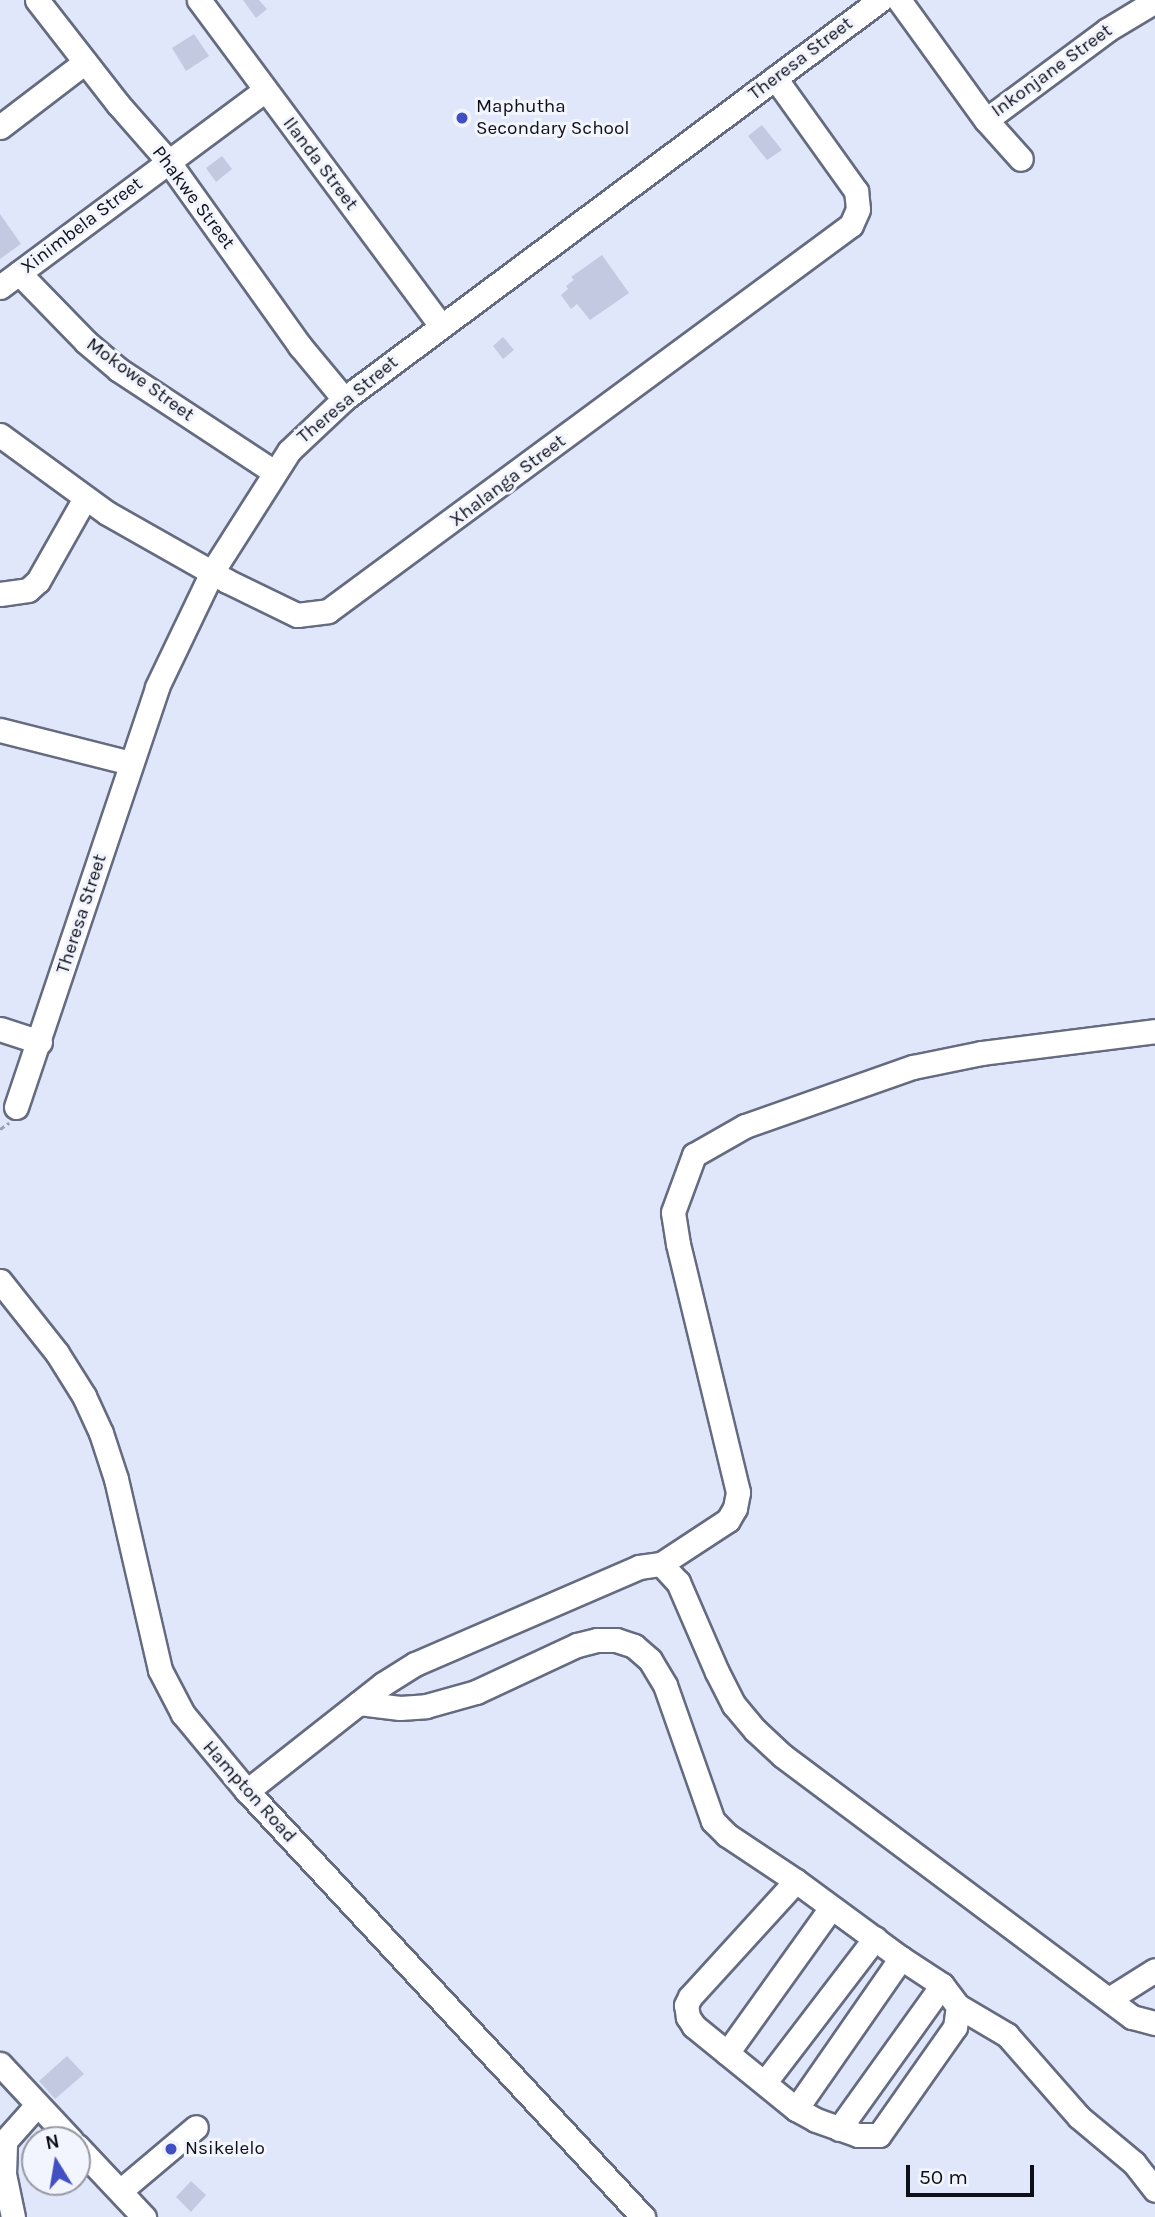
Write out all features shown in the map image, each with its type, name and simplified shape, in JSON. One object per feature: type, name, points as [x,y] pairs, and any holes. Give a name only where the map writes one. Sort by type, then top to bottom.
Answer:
[{"type":"street","name":"Phakwe Street","points":[[37,0],[168,161],[300,345],[344,399]]},
{"type":"street","name":"Ilanda Street","points":[[199,0],[441,326]]},
{"type":"street","name":"Theresa Street","points":[[16,1107],[157,687],[212,572],[273,471],[313,425],[344,399],[880,0]]},
{"type":"street","name":"Inkonjane Street","points":[[899,0],[986,120],[1021,159]]},
{"type":"street","name":"Inkonjane Street","points":[[986,120],[1107,30],[1155,1]]},
{"type":"street","points":[[0,127],[85,62]]},
{"type":"street","name":"Xhalanga Street","points":[[0,435],[85,498],[212,572],[298,615],[313,615],[336,607],[842,233],[856,217],[856,191],[775,78]]},
{"type":"street","name":"Xinimbela Street","points":[[0,287],[265,90]]},
{"type":"street","name":"Mokowe Street","points":[[19,273],[86,342],[119,370],[273,471]]},
{"type":"street","points":[[0,594],[28,590],[38,581],[85,498]]},
{"type":"street","points":[[0,730],[130,763]]},
{"type":"street","points":[[0,1029],[40,1042]]},
{"type":"street","points":[[247,1791],[359,1703],[415,1664],[639,1566],[661,1564],[728,1521],[735,1508],[738,1492],[678,1244],[673,1212],[694,1156],[745,1126],[913,1067],[982,1053],[1155,1031]]},
{"type":"street","name":"Hampton Road","points":[[0,1281],[57,1353],[84,1396],[101,1433],[117,1479],[160,1670],[183,1714],[247,1791],[643,2217]]},
{"type":"street","points":[[661,1564],[678,1582],[717,1672],[734,1705],[754,1730],[783,1756],[1132,2017],[1155,2023]]},
{"type":"street","points":[[359,1703],[400,1707],[426,1706],[476,1692],[577,1645],[597,1640],[616,1640],[634,1646],[650,1660],[665,1685],[713,1821],[727,1835],[942,1985],[958,2006],[1007,2035],[1079,2117],[1134,2163],[1155,2190]]},
{"type":"street","points":[[796,1881],[690,1997],[686,2005],[688,2017],[694,2026],[796,2109],[839,2129],[869,2137],[879,2135],[955,2027],[958,2006]]},
{"type":"street","points":[[727,2053],[831,1908]]},
{"type":"street","points":[[765,2082],[875,1938]]},
{"type":"street","points":[[796,2109],[901,1958]]},
{"type":"street","points":[[1109,2000],[1155,1970]]},
{"type":"street","points":[[839,2129],[942,1985]]},
{"type":"street","points":[[0,2064],[57,2126]]},
{"type":"street","points":[[13,2217],[2,2156],[5,2141],[37,2105]]},
{"type":"street","points":[[120,2191],[196,2127]]},
{"type":"street","points":[[91,2161],[144,2217]]},
{"type":"building","points":[[243,0],[259,0],[267,9],[256,18]]},
{"type":"building","points":[[194,34],[209,56],[186,71],[172,48]]},
{"type":"building","points":[[762,125],[782,150],[767,160],[748,136]]},
{"type":"building","points":[[222,156],[232,169],[216,182],[206,168]]},
{"type":"building","points":[[0,214],[21,244],[0,259]]},
{"type":"building","points":[[602,255],[629,293],[590,320],[577,304],[571,309],[561,295],[568,289],[566,286],[574,280],[571,277]]},
{"type":"building","points":[[503,337],[514,350],[503,359],[493,346]]},
{"type":"building","points":[[67,2056],[84,2074],[55,2099],[39,2081]]},
{"type":"building","points":[[191,2181],[206,2195],[191,2212],[176,2197]]},
{"type":"place","name":"Maphutha Secondary School","points":[[462,118]]},
{"type":"place","name":"Nsikelelo","points":[[171,2149]]}]
